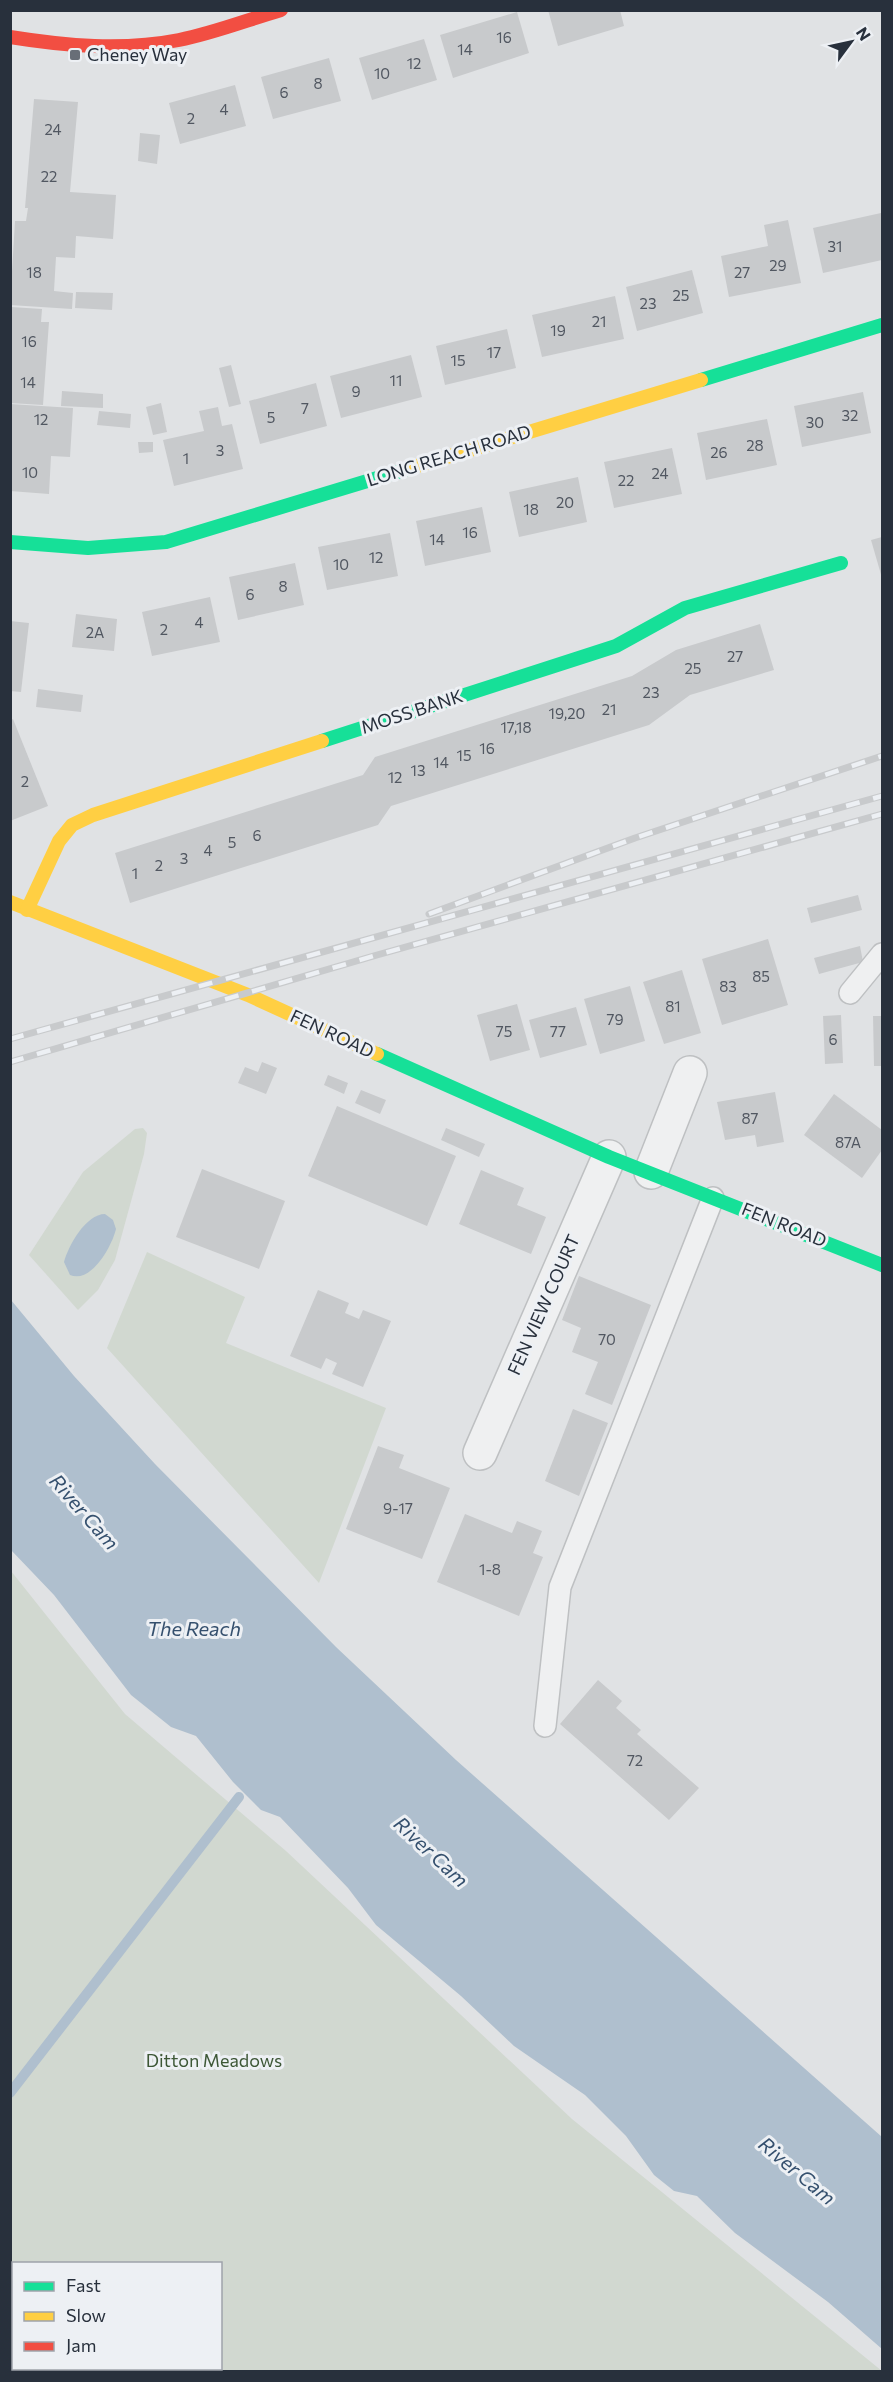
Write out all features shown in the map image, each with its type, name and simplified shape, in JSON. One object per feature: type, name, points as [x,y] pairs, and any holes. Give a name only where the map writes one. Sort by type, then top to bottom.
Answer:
[{"type":"street","points":[[10,37],[56,45],[132,47],[179,40],[281,10]]},
{"type":"street","name":"LONG REACH ROAD","points":[[10,542],[87,550],[123,549],[166,542],[882,325]]},
{"type":"street","name":"MOSS BANK","points":[[27,910],[59,841],[72,825],[93,814],[616,646],[685,608],[841,563]]},
{"type":"street","name":"FEN ROAD","points":[[10,902],[248,994],[453,1090],[609,1157],[882,1265]]},
{"type":"street","points":[[651,1172],[690,1073]]},
{"type":"street","name":"FEN VIEW COURT","points":[[480,1453],[609,1157]]},
{"type":"lane","points":[[850,993],[882,954]]},
{"type":"lane","points":[[545,1726],[560,1587],[713,1197]]},
{"type":"green space","points":[[143,1128],[147,1133],[144,1154],[115,1260],[98,1290],[78,1310],[29,1255],[83,1172],[135,1129]]},
{"type":"green space","points":[[147,1252],[245,1297],[226,1343],[386,1408],[319,1583],[107,1348]]},
{"type":"green space","name":"Ditton Meadows","points":[[11,1571],[125,1714],[286,1851],[572,2119],[882,2371],[11,2371]]},
{"type":"water","points":[[105,1214],[113,1220],[116,1229],[110,1245],[93,1269],[78,1276],[70,1275],[64,1262],[69,1248],[91,1219]]},
{"type":"water","name":"The Reach","points":[[11,1300],[74,1376],[155,1464],[336,1647],[456,1760],[882,2137],[882,2349],[828,2302],[735,2233],[697,2196],[674,2191],[654,2175],[626,2136],[585,2095],[514,2046],[461,1996],[376,1925],[348,1888],[280,1817],[261,1810],[233,1782],[196,1736],[171,1727],[131,1695],[54,1595],[11,1550]]},
{"type":"building","points":[[548,10],[620,10],[624,26],[558,46]]},
{"type":"building","points":[[517,12],[529,53],[453,78],[440,35]]},
{"type":"building","points":[[424,39],[437,80],[372,100],[359,58]]},
{"type":"building","points":[[329,58],[341,101],[273,119],[261,77]]},
{"type":"building","points":[[235,85],[246,126],[180,144],[169,103]]},
{"type":"building","points":[[34,99],[78,102],[70,192],[116,195],[113,239],[76,236],[75,258],[56,257],[54,291],[73,293],[72,309],[10,305],[15,221],[26,221],[28,208],[25,208]]},
{"type":"building","points":[[140,133],[160,135],[157,164],[138,161]]},
{"type":"building","points":[[881,213],[882,260],[823,273],[813,228]]},
{"type":"building","points":[[788,220],[801,283],[729,297],[721,256],[768,246],[764,225]]},
{"type":"building","points":[[692,270],[703,313],[637,331],[626,287]]},
{"type":"building","points":[[76,292],[113,293],[112,310],[75,308]]},
{"type":"building","points":[[615,296],[624,339],[542,357],[532,315]]},
{"type":"building","points":[[11,307],[42,309],[41,322],[49,322],[43,405],[10,403]]},
{"type":"building","points":[[507,329],[516,368],[445,385],[436,346]]},
{"type":"building","points":[[411,355],[422,397],[341,418],[330,376]]},
{"type":"building","points":[[231,365],[241,404],[229,407],[219,368]]},
{"type":"building","points":[[316,383],[327,426],[260,444],[249,401]]},
{"type":"building","points":[[62,391],[103,394],[103,408],[61,406]]},
{"type":"building","points":[[863,392],[871,433],[802,447],[794,406]]},
{"type":"building","points":[[161,403],[167,432],[153,435],[146,407]]},
{"type":"building","points":[[10,404],[73,408],[70,457],[51,456],[49,494],[10,491]]},
{"type":"building","points":[[218,407],[222,426],[232,424],[243,469],[174,486],[163,440],[204,431],[199,411]]},
{"type":"building","points":[[99,411],[131,414],[130,428],[97,425]]},
{"type":"building","points":[[767,419],[777,465],[706,480],[697,433]]},
{"type":"building","points":[[138,442],[153,442],[153,452],[139,453]]},
{"type":"building","points":[[672,448],[682,494],[614,508],[604,462]]},
{"type":"building","points":[[578,477],[587,522],[519,537],[509,492]]},
{"type":"building","points":[[482,507],[491,552],[425,566],[416,521]]},
{"type":"building","points":[[390,533],[398,576],[327,590],[318,547]]},
{"type":"building","points":[[882,537],[882,578],[871,540]]},
{"type":"building","points":[[295,563],[304,605],[238,620],[229,577]]},
{"type":"building","points":[[210,597],[220,642],[152,656],[142,612]]},
{"type":"building","points":[[76,614],[117,619],[114,651],[72,647]]},
{"type":"building","points":[[10,621],[29,623],[21,692],[10,691]]},
{"type":"building","points":[[760,624],[774,670],[690,695],[649,725],[391,806],[378,825],[130,903],[115,853],[363,775],[375,757],[632,676],[676,650]]},
{"type":"building","points":[[38,689],[83,695],[81,712],[36,707]]},
{"type":"building","points":[[13,719],[48,806],[10,821],[10,721]]},
{"type":"building","points":[[858,895],[862,910],[811,923],[807,908]]},
{"type":"building","points":[[768,939],[788,1005],[722,1025],[702,959]]},
{"type":"building","points":[[860,946],[863,962],[819,974],[814,958]]},
{"type":"building","points":[[682,970],[701,1033],[664,1044],[643,982]]},
{"type":"building","points":[[630,986],[645,1041],[600,1054],[584,999]]},
{"type":"building","points":[[517,1004],[530,1050],[490,1061],[477,1015]]},
{"type":"building","points":[[576,1007],[587,1045],[540,1058],[529,1020]]},
{"type":"building","points":[[841,1015],[843,1063],[825,1064],[823,1016]]},
{"type":"building","points":[[873,1016],[882,1016],[882,1066],[874,1066]]},
{"type":"building","points":[[262,1062],[277,1068],[266,1094],[238,1083],[245,1067],[258,1072]]},
{"type":"building","points":[[328,1075],[348,1083],[344,1094],[324,1085]]},
{"type":"building","points":[[361,1090],[386,1100],[380,1114],[355,1103]]},
{"type":"building","points":[[775,1092],[784,1142],[757,1147],[755,1135],[725,1140],[717,1102]]},
{"type":"building","points":[[834,1094],[882,1130],[882,1150],[862,1178],[804,1135]]},
{"type":"building","points":[[337,1106],[456,1156],[427,1226],[308,1176]]},
{"type":"building","points":[[446,1128],[485,1144],[479,1157],[441,1140]]},
{"type":"building","points":[[202,1169],[285,1201],[259,1269],[176,1237]]},
{"type":"building","points":[[481,1170],[524,1188],[517,1205],[546,1217],[531,1254],[459,1224]]},
{"type":"building","points":[[579,1276],[651,1305],[612,1405],[585,1394],[598,1362],[572,1352],[581,1328],[562,1320]]},
{"type":"building","points":[[318,1290],[349,1303],[345,1313],[359,1319],[363,1310],[391,1321],[363,1387],[332,1374],[337,1363],[326,1358],[321,1369],[290,1356]]},
{"type":"building","points":[[573,1409],[608,1423],[579,1496],[545,1481]]},
{"type":"building","points":[[378,1446],[404,1455],[399,1468],[450,1488],[422,1559],[346,1529]]},
{"type":"building","points":[[465,1514],[512,1533],[517,1521],[542,1531],[533,1553],[543,1557],[519,1616],[437,1582]]},
{"type":"building","points":[[598,1680],[622,1701],[616,1708],[641,1730],[637,1734],[699,1788],[669,1820],[560,1724]]},
{"type":"waterway","points":[[10,2093],[239,1797]]},
{"type":"railway","points":[[429,914],[635,838],[882,756]]},
{"type":"railway","points":[[10,1039],[882,796]]},
{"type":"railway","points":[[10,1062],[377,955],[882,814]]},
{"type":"traffic: fast","points":[[701,380],[882,325]]},
{"type":"traffic: fast","points":[[10,542],[88,548],[166,542],[407,469]]},
{"type":"traffic: fast","points":[[322,741],[616,646],[685,608],[841,563]]},
{"type":"traffic: fast","points":[[377,1054],[609,1157],[882,1265]]},
{"type":"traffic: slow","points":[[407,469],[701,380]]},
{"type":"traffic: slow","points":[[27,910],[59,841],[72,825],[93,815],[322,741]]},
{"type":"traffic: slow","points":[[10,902],[248,995],[377,1054]]},
{"type":"traffic: jam","points":[[10,37],[94,46],[158,43],[205,34],[281,10]]},
{"type":"place","name":"Cheney Way","points":[[75,55]]},
{"type":"water label","name":"River Cam","points":[[84,1512]]},
{"type":"water label","name":"River Cam","points":[[431,1852]]},
{"type":"water label","name":"River Cam","points":[[797,2171]]}]
